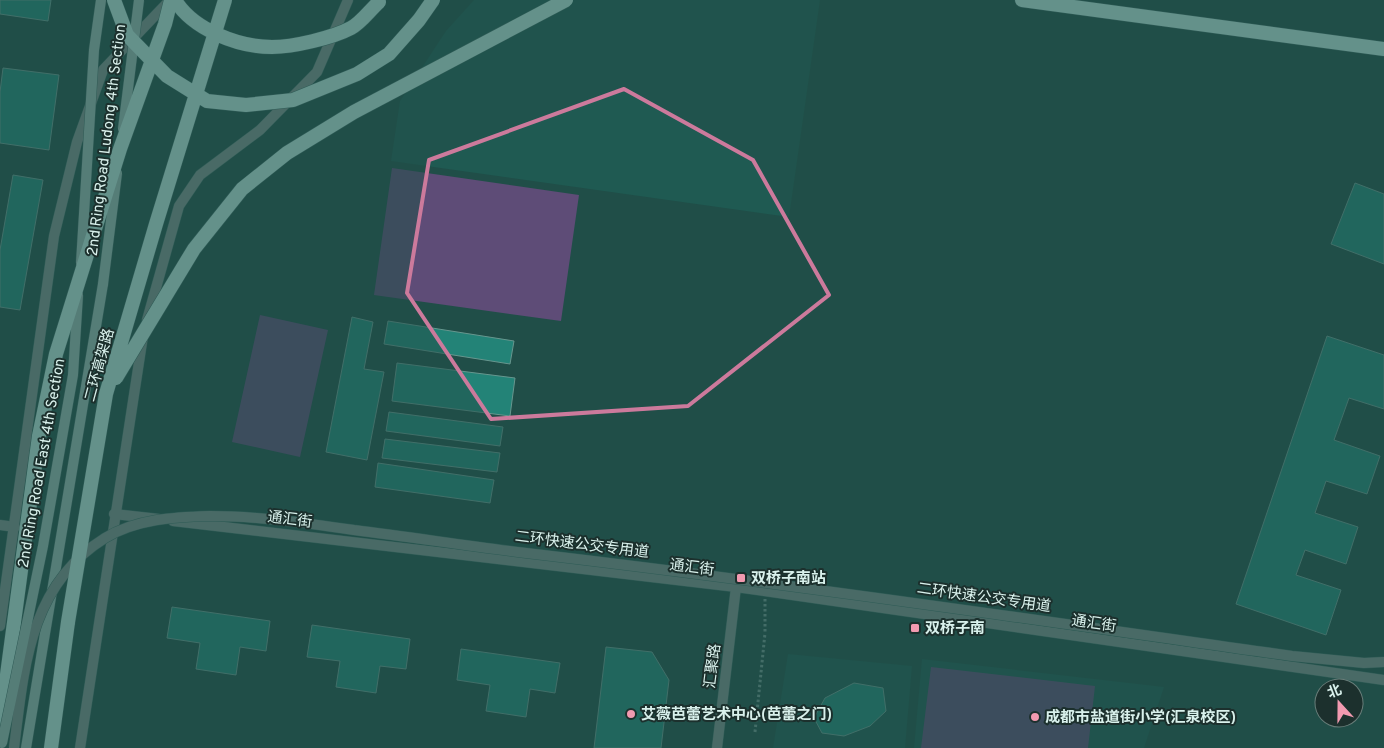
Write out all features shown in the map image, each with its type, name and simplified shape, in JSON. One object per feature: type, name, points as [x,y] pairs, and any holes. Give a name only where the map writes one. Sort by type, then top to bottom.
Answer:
[{"type":"highway","points":[[114,0],[127,35],[167,76],[206,101],[246,105],[293,100],[357,74],[389,54],[419,20],[433,0]]},
{"type":"highway","points":[[0,727],[39,436],[56,354],[120,149],[165,24],[170,0]]},
{"type":"highway","points":[[175,0],[179,7],[202,26],[234,41],[272,47],[311,41],[351,28],[380,0]]},
{"type":"highway","name":"二环高架路","points":[[51,748],[68,622],[106,394],[225,0]]},
{"type":"highway","points":[[106,394],[194,250],[242,189],[288,153],[354,112],[566,0]]},
{"type":"highway","points":[[1022,0],[1384,49]]},
{"type":"main road","name":"2nd Ring Road East 4th Section","points":[[2,746],[43,546],[73,375],[94,50],[101,0]]},
{"type":"main road","name":"2nd Ring Road Ludong 4th Section","points":[[26,746],[103,284],[139,0]]},
{"type":"street","points":[[0,626],[54,236],[77,142],[104,70],[170,0]]},
{"type":"street","points":[[80,748],[114,514],[145,326],[179,206],[200,175],[260,130],[317,72],[348,0]]},
{"type":"street","name":"通汇街","points":[[114,514],[736,587],[1384,680]]},
{"type":"street","name":"二环快速公交专用道","points":[[14,748],[20,700],[34,629],[51,590],[73,562],[106,537],[146,521],[211,516],[292,521],[765,582],[1292,656],[1384,662]]},
{"type":"street","points":[[0,525],[15,527]]},
{"type":"street","name":"汇聚路","points":[[717,748],[736,587]]},
{"type":"path","points":[[755,732],[765,633],[765,582]]},
{"type":"highlighted area","points":[[624,89],[753,160],[829,295],[688,406],[491,419],[407,293],[429,160]]},
{"type":"shaded area","points":[[474,0],[820,0],[789,217],[391,161],[400,101],[446,31]]},
{"type":"shaded area","points":[[392,168],[579,195],[561,321],[374,295]]},
{"type":"shaded area","points":[[260,315],[328,330],[300,457],[232,442]]},
{"type":"shaded area","points":[[788,654],[912,666],[905,748],[773,748]]},
{"type":"shaded area","name":"成都市盐道街小学(汇泉校区)","points":[[922,659],[1164,687],[1144,748],[914,748]]},
{"type":"shaded area","name":"成都市盐道街小学(汇泉校区)","points":[[931,667],[1095,686],[1088,748],[921,748]]},
{"type":"building","points":[[0,0],[51,0],[48,21],[0,14]]},
{"type":"building","points":[[3,68],[59,75],[49,150],[0,143],[0,92]]},
{"type":"building","points":[[13,175],[43,180],[20,310],[0,307],[0,250]]},
{"type":"building","points":[[1355,183],[1384,194],[1384,264],[1331,244]]},
{"type":"building","points":[[352,317],[373,322],[364,369],[384,372],[367,460],[326,452]]},
{"type":"building","points":[[388,321],[514,341],[510,364],[384,344]]},
{"type":"building","points":[[1327,336],[1384,355],[1384,409],[1349,398],[1334,440],[1380,456],[1367,494],[1326,481],[1315,513],[1358,527],[1346,564],[1305,550],[1296,575],[1341,590],[1326,635],[1236,604]]},
{"type":"building","points":[[397,363],[515,378],[510,416],[392,401]]},
{"type":"building","points":[[389,412],[503,427],[500,446],[386,431]]},
{"type":"building","points":[[385,439],[500,453],[497,472],[382,458]]},
{"type":"building","points":[[378,463],[494,480],[490,503],[375,487]]},
{"type":"building","points":[[172,607],[270,621],[266,651],[240,647],[236,675],[196,669],[200,643],[167,638]]},
{"type":"building","points":[[312,625],[410,639],[406,669],[380,666],[376,693],[336,687],[340,661],[307,657]]},
{"type":"building","name":"艾薇芭蕾艺术中心(芭蕾之门)","points":[[606,647],[652,652],[669,680],[661,748],[594,748]]},
{"type":"building","points":[[461,649],[560,663],[555,693],[530,689],[526,717],[486,711],[490,685],[457,680]]},
{"type":"building","points":[[854,683],[883,688],[886,711],[870,726],[844,736],[822,733],[814,718],[825,698]]},
{"type":"place","name":"双桥子南站","points":[[741,578]]},
{"type":"place","name":"双桥子南","points":[[915,628]]},
{"type":"place","name":"艾薇芭蕾艺术中心(芭蕾之门)","points":[[631,714]]},
{"type":"place","name":"成都市盐道街小学(汇泉校区)","points":[[1035,717]]}]
